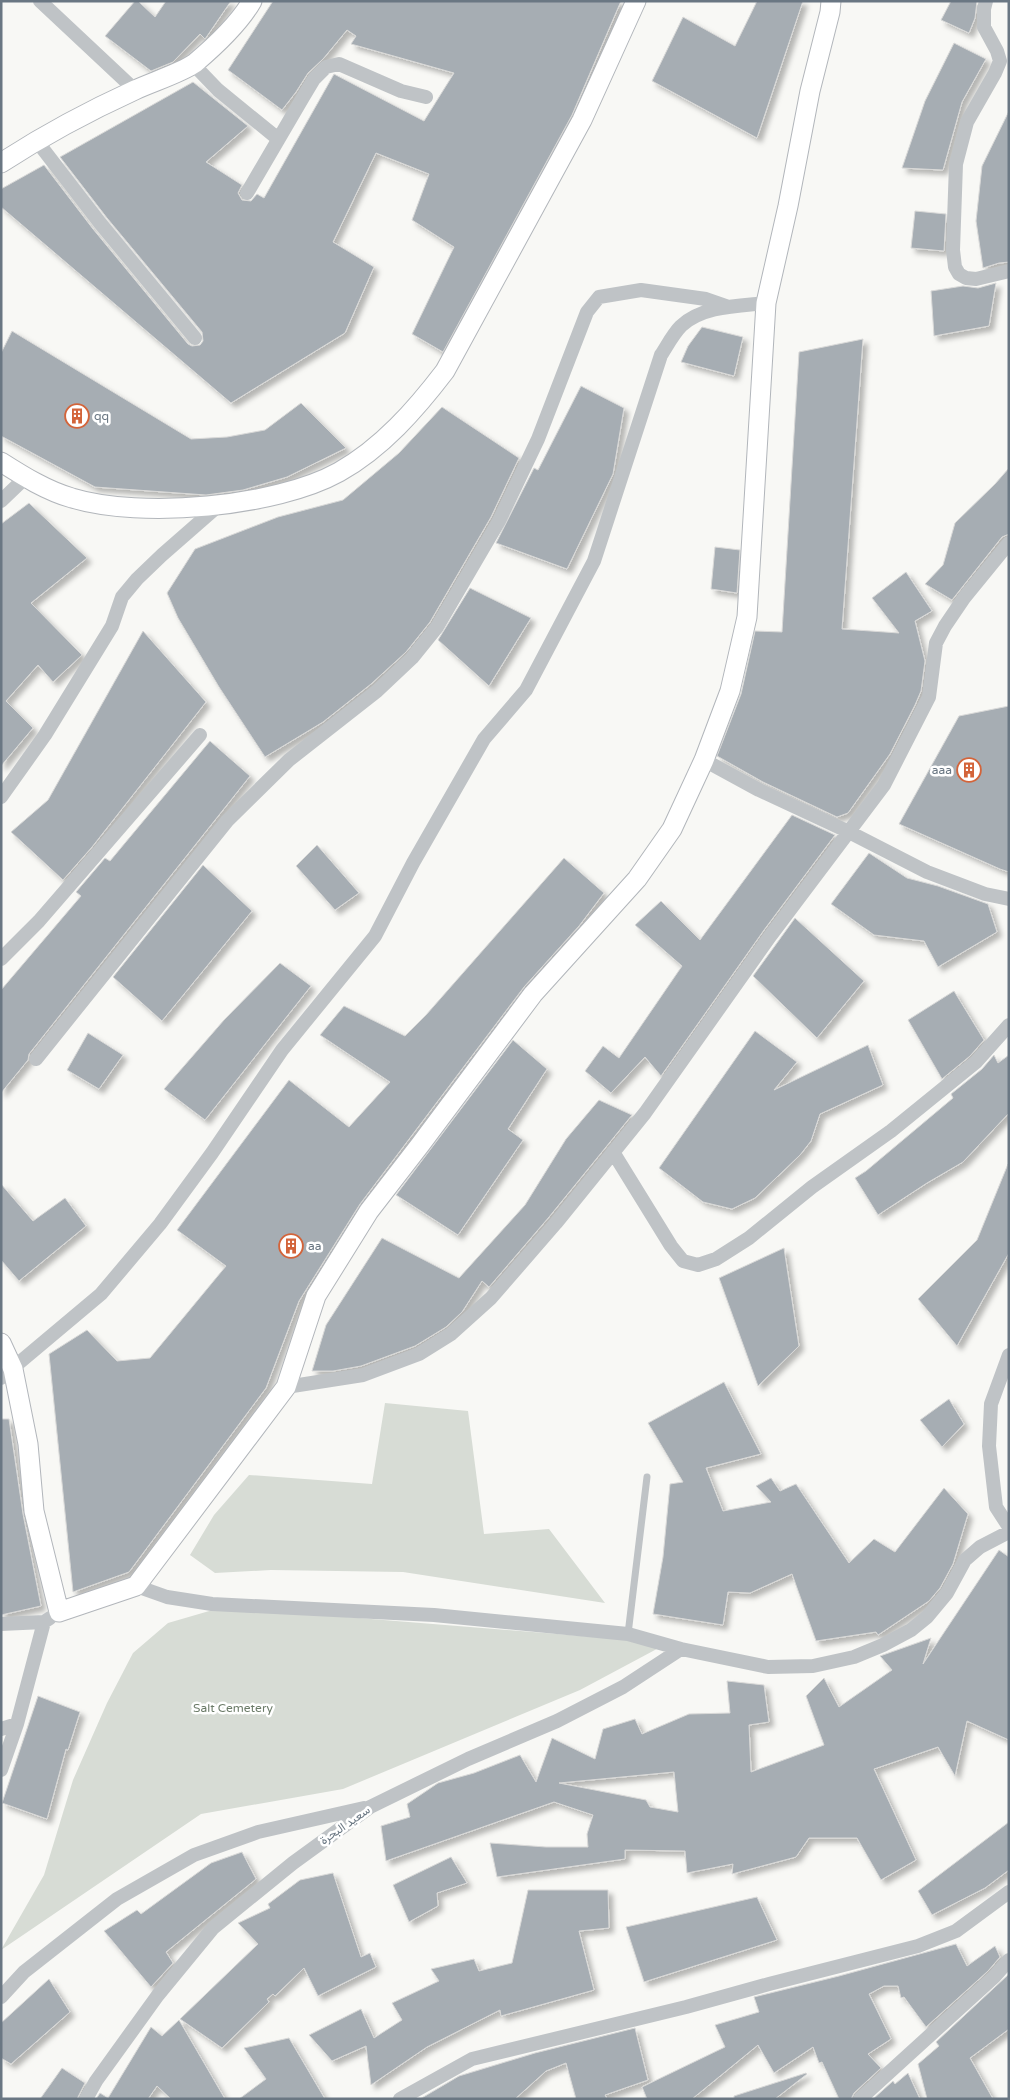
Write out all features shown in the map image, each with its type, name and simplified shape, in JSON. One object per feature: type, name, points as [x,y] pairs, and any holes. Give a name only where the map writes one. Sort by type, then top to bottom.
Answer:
[{"type":"street","points":[[40,1],[135,90]]},
{"type":"street","points":[[1,163],[36,140],[135,90],[193,64],[226,33],[247,10],[252,1]]},
{"type":"street","points":[[1,462],[26,478],[71,498],[117,506],[161,508],[218,506],[291,491],[338,472],[390,434],[423,400],[445,371],[582,120],[636,1]]},
{"type":"street","points":[[1,1624],[52,1617],[136,1586],[286,1387],[316,1296],[369,1211],[420,1146],[451,1101],[532,994],[637,879],[672,829],[704,760],[730,691],[748,617],[766,303],[788,206],[810,91],[830,12],[831,1]]},
{"type":"street","points":[[986,1],[984,27],[997,51],[1000,61],[967,122],[956,164],[953,250],[955,267],[959,274],[966,278],[976,279],[1009,271]]},
{"type":"street","points":[[193,64],[218,90],[277,138]]},
{"type":"street","points":[[247,193],[277,138],[314,79],[326,67],[339,64],[401,91],[426,96]]},
{"type":"street","points":[[36,140],[100,222],[196,338]]},
{"type":"street","points":[[36,1060],[227,821],[289,760],[376,691],[398,671],[412,658],[437,627],[499,521],[538,438],[587,312],[599,297],[642,290],[706,299],[729,307]]},
{"type":"street","points":[[7,1374],[101,1294],[160,1224],[212,1153],[282,1050],[374,936],[484,738],[526,690],[594,561],[661,355],[681,326],[701,314],[729,307],[766,303]]},
{"type":"street","points":[[1,501],[26,478]]},
{"type":"street","points":[[1,798],[45,735],[112,626],[122,597],[137,579],[162,555],[218,506]]},
{"type":"street","points":[[286,1387],[363,1375],[419,1354],[451,1334],[492,1298],[556,1223],[645,1113],[771,934],[884,784],[929,697],[936,643],[964,598],[1009,543]]},
{"type":"street","points":[[1,959],[39,921],[200,735]]},
{"type":"street","points":[[704,760],[759,790],[847,831],[927,872],[984,894],[1009,899]]},
{"type":"street","points":[[613,1152],[671,1246],[683,1261],[698,1266],[716,1259],[749,1238],[812,1187],[891,1131],[976,1062],[1009,1025]]},
{"type":"street","points":[[1,1343],[7,1374],[28,1444],[34,1511],[52,1617],[1,1770]]},
{"type":"street","points":[[1009,1355],[991,1404],[989,1446],[996,1507],[1009,1527]]},
{"type":"street","points":[[136,1586],[167,1596],[212,1604],[434,1615],[628,1634],[681,1649],[768,1667],[813,1666],[854,1658],[883,1646],[911,1630],[927,1617],[947,1593],[965,1560],[980,1547],[1009,1532]]},
{"type":"street","name":"سعيد البحرة","points":[[86,2099],[96,2081],[158,1995],[212,1928],[293,1863],[370,1807],[468,1759],[557,1721],[623,1687],[681,1649]]},
{"type":"street","points":[[1,1729],[17,1724]]},
{"type":"street","points":[[1,1996],[24,1972],[117,1899],[194,1855],[258,1832],[370,1807]]},
{"type":"street","points":[[400,2099],[472,2059],[686,2007],[797,1976],[918,1946],[956,1931],[1009,1892]]},
{"type":"street","points":[[860,2099],[994,1977],[1009,1960]]},
{"type":"lane","points":[[628,1634],[647,1477]]},
{"type":"green space","points":[[385,1403],[468,1411],[484,1534],[549,1529],[605,1603],[403,1572],[271,1570],[215,1573],[190,1555],[214,1515],[249,1475],[372,1484]]},
{"type":"green space","name":"Salt Cemetery","points":[[223,1607],[668,1643],[580,1690],[343,1789],[201,1814],[1,1950],[44,1875],[73,1780],[107,1703],[133,1653],[168,1623]]},
{"type":"building","points":[[135,1],[138,1],[155,17],[166,1],[231,1],[205,39],[200,34],[173,62],[151,71],[105,36]]},
{"type":"building","points":[[273,1],[621,1],[572,115],[443,352],[412,334],[454,247],[412,220],[429,174],[376,153],[333,242],[374,267],[345,333],[231,403],[1,207],[1,189],[44,165],[93,229],[188,344],[192,346],[200,345],[203,341],[202,332],[107,218],[60,157],[193,82],[248,126],[206,162],[242,185],[238,193],[242,200],[251,201],[257,194],[264,198],[334,74],[424,121],[454,73],[351,44],[356,36],[347,30],[323,59],[308,73],[282,110],[228,70]]},
{"type":"building","points":[[757,1],[803,1],[757,138],[652,81],[683,17],[735,46]]},
{"type":"building","points":[[951,1],[977,1],[975,18],[969,33],[941,20]]},
{"type":"building","points":[[954,43],[986,59],[962,102],[943,170],[902,168],[925,101]]},
{"type":"building","points":[[1009,111],[1009,262],[983,268],[976,221],[982,166]]},
{"type":"building","points":[[915,211],[946,214],[944,251],[911,248]]},
{"type":"building","points":[[996,283],[989,326],[934,336],[931,291],[963,286],[978,288]]},
{"type":"building","points":[[702,327],[743,337],[734,376],[681,362],[688,346]]},
{"type":"building","name":"qq","points":[[12,331],[191,439],[227,437],[265,430],[301,403],[346,448],[287,477],[243,490],[206,495],[95,487],[1,436],[1,353]]},
{"type":"building","points":[[863,339],[842,629],[899,633],[872,598],[906,572],[932,611],[915,621],[925,661],[921,691],[915,705],[890,754],[848,813],[837,817],[763,782],[717,756],[741,694],[755,631],[782,632],[799,352]]},
{"type":"building","points":[[581,386],[624,408],[613,474],[567,569],[496,543],[534,468],[538,470]]},
{"type":"building","points":[[442,407],[519,458],[491,517],[430,622],[406,652],[371,684],[323,722],[265,757],[219,687],[178,618],[167,593],[195,549],[278,517],[343,500],[399,453]]},
{"type":"building","points":[[1009,468],[1009,534],[1002,537],[952,600],[925,584],[943,565],[955,523]]},
{"type":"building","points":[[29,503],[87,558],[31,603],[82,655],[53,682],[38,665],[6,701],[33,728],[1,766],[1,524]]},
{"type":"building","points":[[715,547],[740,550],[737,593],[711,589]]},
{"type":"building","points":[[470,588],[531,618],[489,686],[438,640]]},
{"type":"building","points":[[143,631],[206,702],[92,847],[63,880],[11,832],[48,800]]},
{"type":"building","name":"aaa","points":[[1009,706],[1009,872],[899,824],[959,716]]},
{"type":"building","points":[[210,741],[250,776],[29,1054],[28,1060],[1,1093],[1,990],[81,896],[76,892],[105,858],[110,861]]},
{"type":"building","points":[[792,815],[835,835],[764,930],[661,1076],[645,1057],[611,1093],[585,1071],[603,1046],[619,1058],[682,966],[635,925],[661,901],[700,940]]},
{"type":"building","points":[[317,845],[359,893],[335,910],[296,866]]},
{"type":"building","points":[[869,853],[907,878],[938,886],[988,904],[997,932],[938,967],[924,941],[874,935],[831,904]]},
{"type":"building","name":"aa","points":[[564,858],[604,893],[579,926],[524,987],[360,1204],[299,1301],[266,1388],[129,1572],[73,1592],[49,1354],[87,1330],[117,1361],[150,1358],[226,1266],[177,1230],[289,1080],[349,1127],[390,1082],[320,1035],[344,1006],[405,1036],[426,1015]]},
{"type":"building","points":[[203,865],[252,911],[162,1021],[113,977]]},
{"type":"building","points":[[795,918],[864,981],[817,1038],[753,976]]},
{"type":"building","points":[[280,963],[311,986],[205,1120],[164,1089],[224,1020]]},
{"type":"building","points":[[954,991],[984,1040],[970,1056],[942,1079],[908,1020]]},
{"type":"building","points":[[755,1031],[797,1062],[774,1090],[868,1045],[883,1085],[820,1114],[811,1141],[800,1155],[755,1198],[732,1209],[703,1202],[659,1168]]},
{"type":"building","points":[[88,1033],[123,1055],[99,1089],[67,1070]]},
{"type":"building","points":[[513,1040],[547,1069],[508,1129],[523,1140],[458,1235],[396,1195]]},
{"type":"building","points":[[994,1055],[998,1063],[1009,1055],[1009,1113],[963,1162],[878,1215],[855,1178],[866,1171],[953,1098],[951,1094],[982,1069]]},
{"type":"building","points":[[599,1100],[632,1115],[489,1287],[482,1281],[462,1312],[446,1327],[415,1346],[361,1366],[333,1371],[312,1371],[326,1325],[382,1238],[459,1278],[525,1205],[566,1139]]},
{"type":"building","points":[[1008,1164],[1009,1253],[957,1346],[918,1299],[977,1240]]},
{"type":"building","points":[[1,1184],[33,1221],[65,1198],[86,1226],[19,1281],[1,1260]]},
{"type":"building","points":[[784,1248],[799,1346],[758,1386],[719,1278]]},
{"type":"building","points":[[724,1382],[761,1454],[706,1468],[723,1511],[771,1502],[756,1486],[771,1478],[780,1491],[796,1484],[849,1563],[874,1539],[895,1552],[944,1488],[968,1514],[953,1564],[940,1588],[929,1601],[878,1635],[876,1632],[816,1641],[792,1574],[750,1593],[728,1592],[723,1625],[653,1614],[663,1557],[670,1484],[683,1482],[648,1423]]},
{"type":"building","points":[[949,1399],[964,1424],[942,1447],[920,1420]]},
{"type":"building","points":[[1,1419],[9,1419],[23,1514],[41,1606],[1,1615]]},
{"type":"building","points":[[999,1550],[1009,1557],[1009,1740],[967,1721],[955,1776],[938,1747],[874,1769],[916,1860],[881,1880],[857,1838],[809,1838],[796,1857],[732,1874],[733,1864],[687,1873],[685,1851],[625,1850],[625,1859],[497,1877],[490,1843],[546,1847],[588,1847],[587,1834],[593,1815],[554,1802],[386,1861],[381,1826],[410,1817],[407,1804],[438,1783],[474,1773],[520,1755],[536,1782],[552,1738],[595,1759],[603,1729],[635,1719],[642,1734],[689,1714],[730,1713],[727,1681],[764,1685],[769,1722],[749,1725],[751,1772],[824,1745],[806,1696],[824,1678],[839,1707],[892,1670],[880,1656],[931,1638],[923,1664]],"holes":[[[674,1772],[678,1812],[650,1807],[646,1800],[559,1783]]]},
{"type":"building","points":[[38,1696],[80,1712],[68,1750],[66,1749],[47,1819],[2,1803]]},
{"type":"building","points":[[1009,1822],[1009,1870],[985,1888],[932,1915],[918,1891]]},
{"type":"building","points":[[242,1852],[256,1879],[166,1952],[173,1963],[151,1987],[104,1931],[137,1910],[141,1914],[211,1863]]},
{"type":"building","points":[[451,1857],[467,1883],[437,1893],[438,1906],[409,1922],[393,1885]]},
{"type":"building","points":[[333,1873],[361,1957],[370,1953],[376,1967],[318,1996],[304,1968],[275,1996],[273,1994],[267,1999],[269,2002],[222,2048],[180,2019],[258,1944],[238,1923],[270,1908],[268,1904],[300,1880]]},
{"type":"building","points":[[528,1890],[608,1890],[609,1928],[579,1931],[594,1990],[501,2016],[500,2010],[427,2047],[371,2085],[366,2046],[332,2061],[309,2035],[361,2009],[374,2038],[402,2020],[392,2003],[439,1981],[431,1969],[474,1959],[479,1971],[512,1963]]},
{"type":"building","points":[[757,1897],[777,1940],[644,1982],[626,1927]]},
{"type":"building","points":[[956,1944],[967,1966],[995,1946],[1000,1957],[988,1971],[926,2027],[904,1997],[901,1998],[898,1986],[884,1986],[869,1994],[891,2039],[868,2054],[881,2068],[854,2093],[851,2099],[839,2099],[822,2062],[819,2063],[813,2047],[774,2073],[758,2045],[692,2099],[647,2099],[642,2087],[725,2047],[715,2025],[759,2012],[754,1997]]},
{"type":"building","points":[[1009,1974],[1009,2029],[970,2058],[993,2099],[927,2099],[918,2064],[939,2046],[936,2042]]},
{"type":"building","points":[[49,1979],[70,2012],[11,2064],[1,2058],[1,2023]]},
{"type":"building","points":[[179,2020],[225,2099],[171,2099],[157,2086],[148,2099],[96,2099],[100,2093],[108,2098],[151,2027],[162,2036]]},
{"type":"building","points":[[635,2028],[648,2080],[605,2095],[607,2099],[576,2099],[566,2063],[546,2071],[515,2099],[420,2099],[459,2076],[535,2053]]},
{"type":"building","points":[[289,2038],[325,2099],[239,2099],[266,2079],[244,2048]]},
{"type":"building","points":[[62,2068],[85,2083],[77,2099],[40,2099]]},
{"type":"building","points":[[806,2073],[775,2099],[734,2099],[734,2096]]},
{"type":"building","points":[[908,2073],[920,2099],[873,2099],[893,2081],[895,2084]]},
{"type":"place","name":"qq","points":[[77,416]]},
{"type":"place","name":"aaa","points":[[969,770]]},
{"type":"place","name":"aa","points":[[291,1246]]}]
